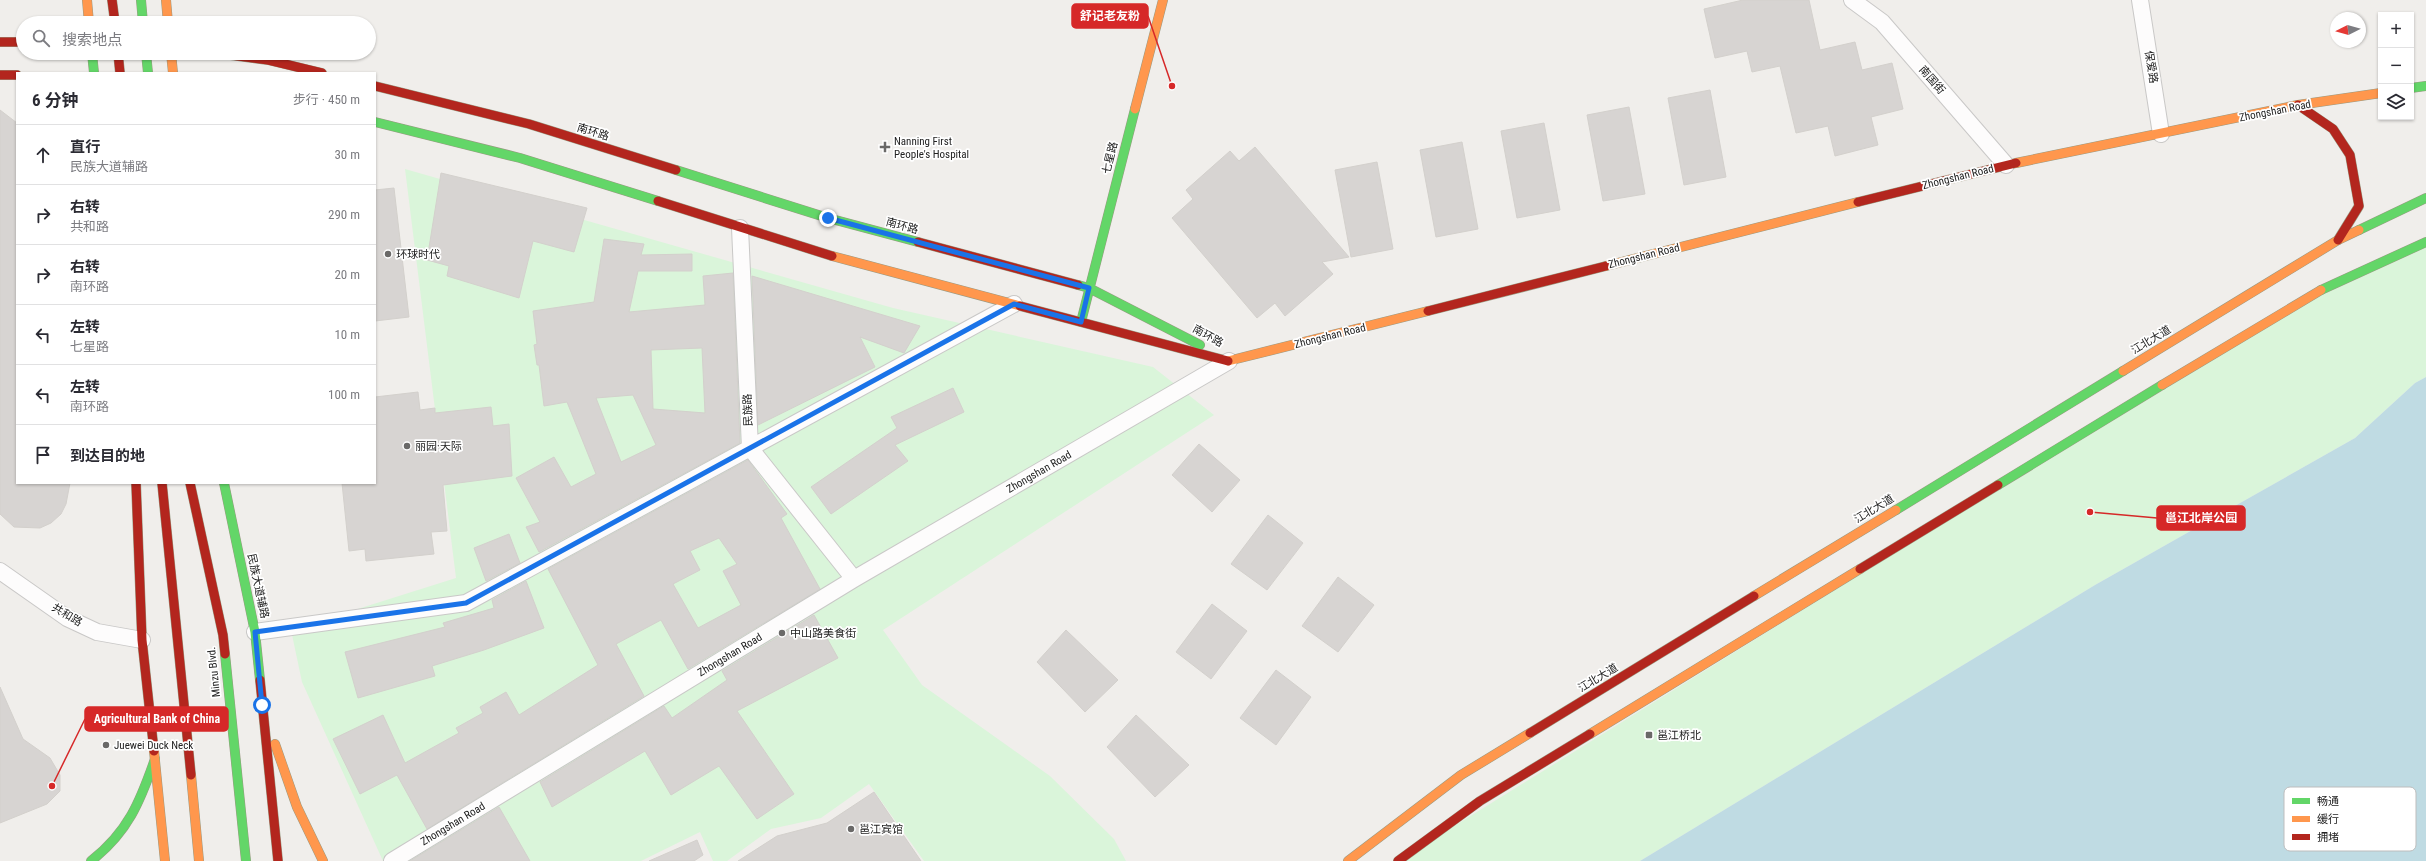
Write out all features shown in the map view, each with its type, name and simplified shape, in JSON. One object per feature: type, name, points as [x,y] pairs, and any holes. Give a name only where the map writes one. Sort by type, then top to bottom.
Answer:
[{"type":"main road","points":[[87,0],[88,16]]},
{"type":"main road","points":[[112,0],[114,16]]},
{"type":"main road","points":[[141,0],[142,16]]},
{"type":"main road","points":[[166,0],[167,16]]},
{"type":"main road","name":"七星路","points":[[1081,322],[1163,0]]},
{"type":"main road","points":[[0,42],[16,42]]},
{"type":"main road","points":[[93,60],[94,72]]},
{"type":"main road","points":[[119,60],[120,72]]},
{"type":"main road","points":[[147,60],[148,72]]},
{"type":"main road","points":[[172,60],[174,72]]},
{"type":"main road","points":[[268,60],[318,72]]},
{"type":"main road","points":[[0,75],[16,75]]},
{"type":"main road","name":"南环路","points":[[376,86],[529,124],[828,218],[1089,288],[1162,324],[1229,361]]},
{"type":"main road","points":[[2414,88],[2426,86]]},
{"type":"main road","name":"Zhongshan Road","points":[[1229,361],[2006,165],[2298,105],[2378,93]]},
{"type":"main road","points":[[2298,105],[2334,129],[2350,155],[2359,206],[2338,240]]},
{"type":"main road","name":"南环路","points":[[376,122],[520,158],[818,252],[1229,361]]},
{"type":"main road","name":"江北大道","points":[[1348,861],[1461,775],[2338,240],[2426,198]]},
{"type":"main road","points":[[1398,861],[1480,801],[2312,294],[2426,242]]},
{"type":"main road","points":[[136,484],[142,640],[165,861]]},
{"type":"main road","points":[[162,484],[199,861]]},
{"type":"main road","name":"Minzu Blvd.","points":[[190,484],[223,636],[246,861]]},
{"type":"main road","name":"民族大道辅路","points":[[224,484],[255,632],[278,861]]},
{"type":"main road","points":[[262,705],[297,807],[323,861]]},
{"type":"main road","points":[[91,861],[101,854],[124,830],[140,805],[154,759]]},
{"type":"street","name":"南国街","points":[[1852,0],[1882,22],[2006,165]]},
{"type":"street","name":"保爱路","points":[[2140,0],[2161,134]]},
{"type":"street","name":"民族路","points":[[740,228],[750,448]]},
{"type":"street","points":[[255,632],[466,603],[1014,304]]},
{"type":"street","name":"Zhongshan Road","points":[[392,861],[854,579],[1229,361]]},
{"type":"street","points":[[750,448],[854,579]]},
{"type":"street","name":"共和路","points":[[0,571],[67,618],[97,632],[142,640]]},
{"type":"green space","points":[[405,169],[893,308],[1153,367],[1214,415],[883,630],[922,685],[1050,776],[1114,839],[1126,861],[924,861],[869,784],[821,818],[771,829],[727,861],[713,861],[700,832],[641,861],[383,861],[302,682],[291,630],[456,578]]},
{"type":"green space","points":[[2426,242],[2426,377],[2415,383],[2355,438],[2095,585],[1640,861],[1398,861],[2312,294]]},
{"type":"water","points":[[2426,377],[2426,861],[1640,861],[2095,585],[2355,438],[2415,383]]},
{"type":"building","points":[[1743,0],[1809,0],[1820,50],[1855,42],[1862,70],[1892,63],[1903,109],[1871,117],[1878,145],[1835,156],[1828,126],[1796,133],[1780,66],[1752,72],[1747,51],[1715,58],[1704,9]]},
{"type":"building","points":[[1710,90],[1726,177],[1684,185],[1668,98]]},
{"type":"building","points":[[1629,107],[1645,194],[1603,201],[1587,115]]},
{"type":"building","points":[[0,110],[16,122],[16,484],[70,484],[66,504],[61,514],[51,523],[40,528],[14,527],[0,514]]},
{"type":"building","points":[[1544,123],[1560,210],[1517,218],[1501,131]]},
{"type":"building","points":[[1462,142],[1478,229],[1436,237],[1420,150]]},
{"type":"building","points":[[1255,147],[1349,257],[1322,262],[1333,274],[1285,316],[1275,303],[1257,318],[1172,218],[1193,199],[1186,190],[1230,151],[1239,161]]},
{"type":"building","points":[[1377,162],[1393,249],[1351,257],[1335,170]]},
{"type":"building","points":[[441,173],[587,208],[574,252],[533,241],[519,298],[447,276],[449,266],[427,260]]},
{"type":"building","name":"环球时代","points":[[394,188],[409,317],[376,321],[376,190]]},
{"type":"building","points":[[604,239],[644,244],[641,255],[692,254],[692,271],[638,271],[629,312],[705,305],[703,276],[733,273],[740,443],[539,552],[526,527],[540,522],[516,478],[554,457],[571,487],[596,474],[567,402],[544,406],[539,365],[537,365],[534,345],[537,344],[533,311],[594,302]],"holes":[[[702,348],[705,413],[653,409],[651,350]],[[633,395],[656,445],[621,462],[596,398]]]},
{"type":"building","points":[[752,276],[920,326],[904,353],[860,337],[875,367],[758,425]]},
{"type":"building","points":[[953,388],[964,412],[895,445],[908,461],[831,514],[811,487],[897,428],[891,417]]},
{"type":"building","name":"丽园·天际","points":[[418,392],[420,410],[435,408],[435,413],[491,407],[493,426],[509,424],[512,476],[443,485],[447,531],[431,532],[434,554],[366,561],[365,549],[349,551],[342,484],[376,484],[376,397]]},
{"type":"building","points":[[1199,444],[1240,480],[1212,512],[1172,475]]},
{"type":"building","points":[[748,460],[787,514],[781,518],[820,589],[688,669],[661,620],[616,644],[644,696],[427,829],[397,775],[360,794],[333,739],[383,715],[405,763],[459,733],[456,728],[483,713],[480,707],[506,692],[519,715],[598,665],[548,569]],"holes":[[[719,538],[737,564],[723,571],[741,605],[698,628],[673,584],[700,570],[690,551]]]},
{"type":"building","points":[[1268,515],[1303,543],[1267,590],[1231,564]]},
{"type":"building","points":[[509,534],[520,563],[486,581],[474,548]]},
{"type":"building","points":[[1338,577],[1374,605],[1338,652],[1302,626]]},
{"type":"building","points":[[526,581],[544,628],[484,650],[432,666],[435,676],[358,698],[345,652],[445,627],[443,623],[494,608],[492,600]]},
{"type":"building","points":[[1212,604],[1247,631],[1211,679],[1176,652]]},
{"type":"building","points":[[814,615],[838,658],[737,711],[794,794],[757,819],[719,766],[671,795],[645,751],[552,807],[540,782],[664,706],[672,718],[727,680],[722,671]]},
{"type":"building","points":[[1066,630],[1118,680],[1085,712],[1037,662]]},
{"type":"building","points":[[1276,670],[1311,697],[1276,745],[1240,718]]},
{"type":"building","points":[[0,687],[23,739],[50,758],[60,775],[60,791],[47,804],[0,823]]},
{"type":"building","points":[[1136,715],[1189,765],[1155,797],[1107,747]]},
{"type":"building","name":"邕江宾馆","points":[[874,792],[921,861],[738,861],[777,836],[827,823]]},
{"type":"building","points":[[499,807],[530,861],[410,861]]},
{"type":"building","points":[[697,840],[703,855],[694,861],[649,861]]},
{"type":"traffic: fast","points":[[141,0],[142,16]]},
{"type":"traffic: fast","points":[[93,60],[94,72]]},
{"type":"traffic: fast","points":[[147,60],[148,72]]},
{"type":"traffic: fast","points":[[2414,88],[2426,86]]},
{"type":"traffic: fast","points":[[1081,322],[1135,109]]},
{"type":"traffic: fast","points":[[376,122],[520,158],[658,201]]},
{"type":"traffic: fast","points":[[676,170],[828,218],[918,242]]},
{"type":"traffic: fast","points":[[2359,230],[2426,198]]},
{"type":"traffic: fast","points":[[2321,290],[2426,242]]},
{"type":"traffic: fast","points":[[1078,285],[1089,288],[1200,345]]},
{"type":"traffic: fast","points":[[1896,510],[2123,371]]},
{"type":"traffic: fast","points":[[1998,485],[2162,385]]},
{"type":"traffic: fast","points":[[224,484],[255,632],[260,680]]},
{"type":"traffic: fast","points":[[225,654],[246,861]]},
{"type":"traffic: fast","points":[[91,861],[104,850],[124,827],[138,803],[155,759]]},
{"type":"traffic: slow","points":[[87,0],[88,16]]},
{"type":"traffic: slow","points":[[166,0],[167,16]]},
{"type":"traffic: slow","points":[[1135,109],[1163,0]]},
{"type":"traffic: slow","points":[[172,60],[173,72]]},
{"type":"traffic: slow","points":[[2016,163],[2298,105],[2378,93]]},
{"type":"traffic: slow","points":[[1606,266],[1858,202]]},
{"type":"traffic: slow","points":[[2123,371],[2338,240],[2359,230]]},
{"type":"traffic: slow","points":[[832,256],[1020,306]]},
{"type":"traffic: slow","points":[[2162,385],[2321,290]]},
{"type":"traffic: slow","points":[[1228,361],[1428,311]]},
{"type":"traffic: slow","points":[[1754,596],[1896,510]]},
{"type":"traffic: slow","points":[[1590,734],[1860,569]]},
{"type":"traffic: slow","points":[[1348,861],[1461,775],[1530,733]]},
{"type":"traffic: slow","points":[[275,744],[297,807],[323,861]]},
{"type":"traffic: slow","points":[[154,751],[165,861]]},
{"type":"traffic: slow","points":[[191,775],[199,861]]},
{"type":"traffic: jam","points":[[112,0],[114,16]]},
{"type":"traffic: jam","points":[[0,42],[16,42]]},
{"type":"traffic: jam","points":[[119,60],[120,72]]},
{"type":"traffic: jam","points":[[268,60],[318,72]]},
{"type":"traffic: jam","points":[[0,75],[16,75]]},
{"type":"traffic: jam","points":[[376,86],[529,124],[676,170]]},
{"type":"traffic: jam","points":[[2298,105],[2333,129],[2350,155],[2359,206],[2338,240]]},
{"type":"traffic: jam","points":[[1858,202],[2016,163]]},
{"type":"traffic: jam","points":[[658,201],[832,256]]},
{"type":"traffic: jam","points":[[918,242],[1078,285]]},
{"type":"traffic: jam","points":[[1428,311],[1606,266]]},
{"type":"traffic: jam","points":[[1020,306],[1228,361]]},
{"type":"traffic: jam","points":[[136,484],[142,640],[154,751]]},
{"type":"traffic: jam","points":[[162,484],[191,775]]},
{"type":"traffic: jam","points":[[190,484],[223,635],[225,654]]},
{"type":"traffic: jam","points":[[1860,569],[1998,485]]},
{"type":"traffic: jam","points":[[1530,733],[1754,596]]},
{"type":"traffic: jam","points":[[260,680],[278,861]]},
{"type":"traffic: jam","points":[[1398,861],[1480,801],[1590,734]]},
{"type":"place","name":"舒记老友粉","points":[[1172,86]]},
{"type":"place","name":"Nanning First People's Hospital","points":[[885,147]]},
{"type":"place","name":"环球时代","points":[[388,254]]},
{"type":"place","name":"丽园·天际","points":[[407,446]]},
{"type":"place","name":"邕江北岸公园","points":[[2090,512]]},
{"type":"place","name":"中山路美食街","points":[[782,633]]},
{"type":"place","name":"邕江桥北","points":[[1649,735]]},
{"type":"place","name":"Juewei Duck Neck","points":[[106,745]]},
{"type":"place","name":"Agricultural Bank of China","points":[[52,786]]},
{"type":"place","name":"邕江宾馆","points":[[851,829]]},
{"type":"route","points":[[262,705],[255,632],[466,603],[1014,304],[1081,322],[1089,288],[828,218]]}]
